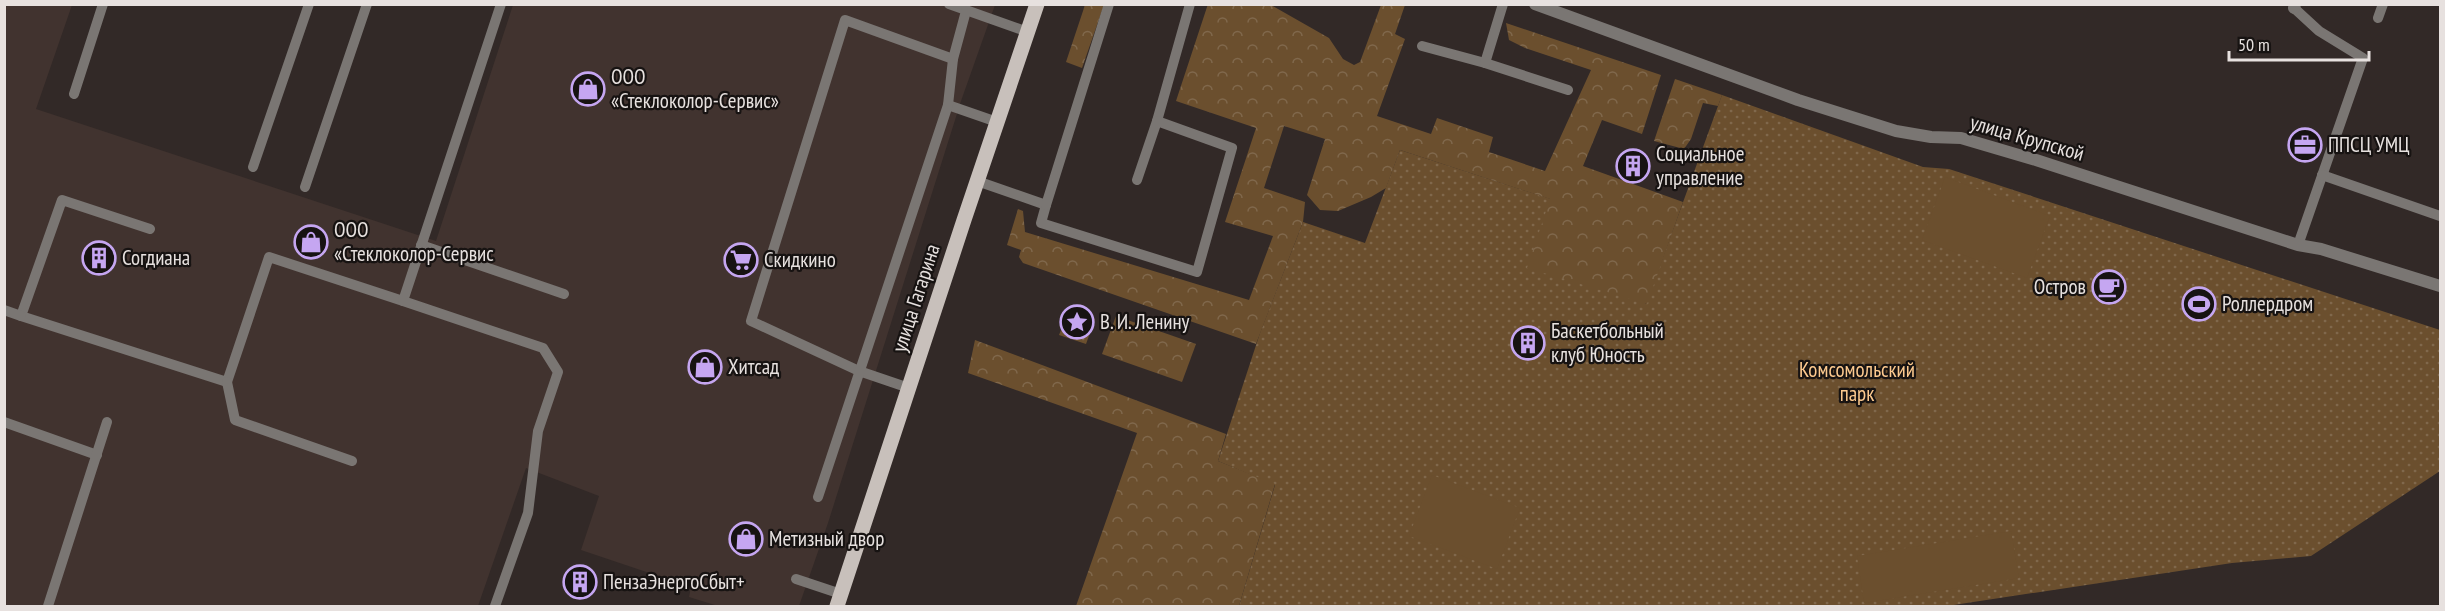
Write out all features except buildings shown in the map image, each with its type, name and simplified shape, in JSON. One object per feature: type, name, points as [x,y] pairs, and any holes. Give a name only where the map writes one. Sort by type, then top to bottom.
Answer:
[{"type":"main road","name":"улица Гагарина","points":[[839,600],[1037,4]]},
{"type":"street","name":"улица Крупской","points":[[1535,4],[1559,9],[1798,100],[1896,131],[1931,137],[1960,138],[2036,160],[2298,245],[2321,249],[2440,286]]},
{"type":"lane","points":[[74,94],[103,4]]},
{"type":"lane","points":[[252,167],[309,4]]},
{"type":"lane","points":[[305,187],[367,4]]},
{"type":"lane","points":[[403,301],[501,4]]},
{"type":"lane","points":[[949,4],[1028,32]]},
{"type":"lane","points":[[1109,4],[1041,223],[1197,272],[1232,148],[1158,121]]},
{"type":"lane","points":[[1137,180],[1158,121],[1190,4]]},
{"type":"lane","points":[[1485,63],[1503,4]]},
{"type":"lane","points":[[2378,18],[2383,4]]},
{"type":"lane","points":[[2294,7],[2319,30],[2363,58],[2298,245]]},
{"type":"lane","points":[[818,497],[948,105],[953,58],[966,10]]},
{"type":"lane","points":[[909,388],[859,371],[750,321],[845,20],[953,58]]},
{"type":"lane","points":[[1422,46],[1485,63],[1568,90]]},
{"type":"lane","points":[[948,105],[997,122]]},
{"type":"lane","points":[[2322,175],[2440,216]]},
{"type":"lane","points":[[977,182],[1046,205]]},
{"type":"lane","points":[[21,316],[62,200],[150,229]]},
{"type":"lane","points":[[421,245],[564,294]]},
{"type":"lane","points":[[352,461],[235,420],[227,382],[269,257],[543,348],[558,372],[538,431],[528,513],[495,606]]},
{"type":"lane","points":[[4,310],[227,382]]},
{"type":"lane","points":[[4,422],[97,455]]},
{"type":"lane","points":[[48,606],[107,422]]},
{"type":"lane","points":[[796,579],[839,600]]},
{"type":"shaded area","points":[[4,5],[72,5],[36,109],[436,241],[513,5],[995,5],[961,101],[828,523],[799,606],[718,606],[689,597],[691,587],[581,550],[599,496],[526,468],[478,606],[5,606]]},
{"type":"green space","points":[[1208,4],[1271,5],[1329,38],[1343,59],[1354,65],[1360,62],[1381,5],[1405,5],[1395,34],[1405,39],[1377,116],[1431,134],[1437,118],[1493,137],[1489,152],[1545,171],[1591,70],[1525,48],[1509,40],[1506,23],[1661,75],[1642,134],[1602,120],[1583,166],[1683,202],[1647,304],[1527,268],[1550,199],[1400,150],[1386,188],[1338,211],[1320,210],[1307,195],[1325,139],[1284,126],[1264,188],[1305,202],[1303,222],[1256,344],[1023,263],[1019,257],[1021,250],[1007,245],[1018,209],[1023,211],[1025,232],[1249,300],[1273,236],[1225,222],[1256,128],[1176,101]]},
{"type":"green space","points":[[1085,5],[1104,5],[1082,68],[1066,62]]},
{"type":"green space","points":[[1675,79],[1722,95],[1718,106],[1703,103],[1691,139],[1684,149],[1654,141]]},
{"type":"green space","name":"Комсомольский парк","points":[[1722,95],[1923,167],[1949,169],[2440,330],[2440,471],[2311,556],[2232,563],[1947,606],[1239,606],[1275,485],[1218,461],[1260,333],[1303,222],[1365,243],[1400,150],[1551,199],[1646,304]]},
{"type":"green space","points":[[1945,177],[2050,216],[2027,278],[1922,240]]},
{"type":"green space","points":[[1069,310],[1095,319],[1086,344],[1059,335]]},
{"type":"green space","points":[[1116,316],[1196,344],[1182,382],[1102,354]]},
{"type":"green space","points":[[975,340],[1226,434],[1218,461],[1275,484],[1239,606],[1076,606],[1137,433],[968,373]]},
{"type":"green space","points":[[1432,475],[1520,508],[1497,569],[1409,536]]},
{"type":"green space","points":[[2011,531],[2019,578],[1864,603],[1857,556]]},
{"type":"place","name":"ООО «Стеклоколор-Сервис»","points":[[588,89]]},
{"type":"place","name":"ППСЦ УМЦ","points":[[2305,145]]},
{"type":"place","name":"Социальное управление","points":[[1633,166]]},
{"type":"place","name":"ООО «Стеклоколор-Сервис","points":[[311,242]]},
{"type":"place","name":"Согдиана","points":[[99,258]]},
{"type":"place","name":"Скидкино","points":[[741,260]]},
{"type":"place","name":"Остров","points":[[2109,287]]},
{"type":"place","name":"Роллердром","points":[[2199,304]]},
{"type":"place","name":"В. И. Ленину","points":[[1077,322]]},
{"type":"place","name":"Баскетбольный клуб Юность","points":[[1528,343]]},
{"type":"place","name":"Хитсад","points":[[705,367]]},
{"type":"place","name":"Метизный двор","points":[[746,539]]},
{"type":"place","name":"ПензаЭнергоСбыт+","points":[[580,582]]}]
